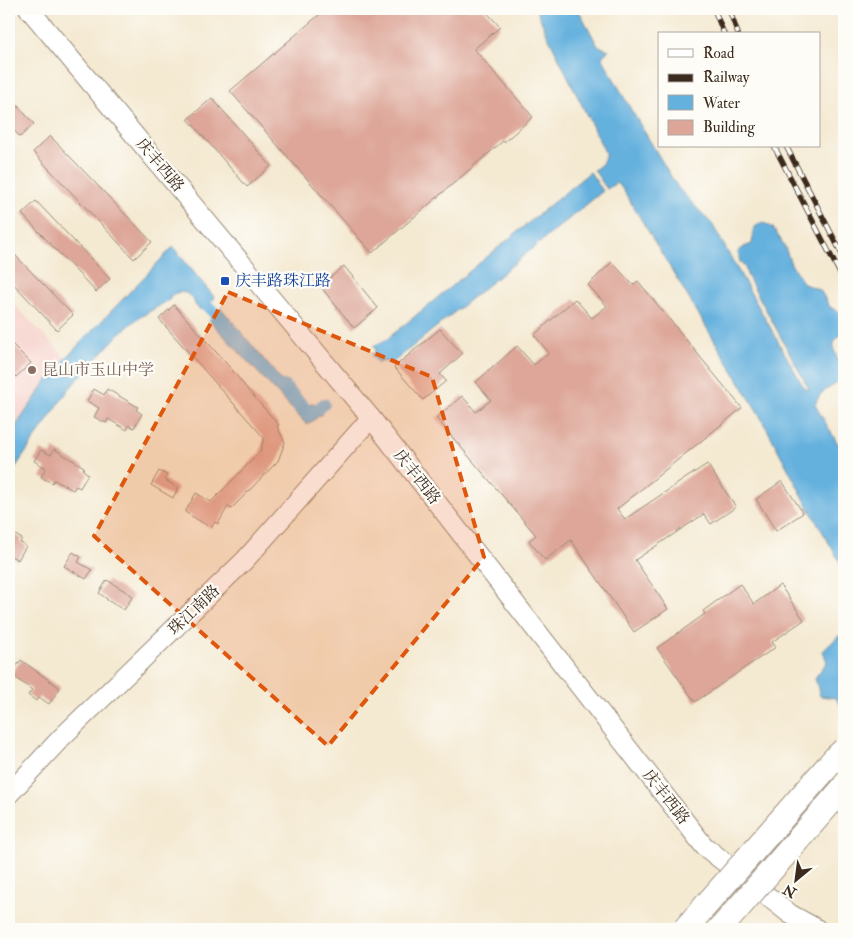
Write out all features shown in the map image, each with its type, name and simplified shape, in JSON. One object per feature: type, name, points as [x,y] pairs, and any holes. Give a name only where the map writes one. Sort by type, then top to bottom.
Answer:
[{"type":"main road","points":[[685,929],[844,750]]},
{"type":"main road","points":[[720,929],[844,787]]},
{"type":"street","name":"庆丰西路","points":[[29,9],[371,418],[704,846],[790,914],[817,929]]},
{"type":"street","name":"珠江南路","points":[[9,794],[62,737],[245,560],[371,418]]},
{"type":"highlighted area","points":[[228,292],[432,377],[484,557],[328,746],[94,536]]},
{"type":"shaded area","name":"昆山市玉山中学","points":[[9,299],[66,358],[46,382],[9,436]]},
{"type":"water","points":[[536,9],[578,9],[598,46],[609,50],[602,57],[626,101],[678,188],[712,224],[807,390],[809,389],[747,275],[745,267],[740,262],[738,252],[752,244],[754,228],[762,222],[773,228],[784,245],[791,264],[804,284],[820,290],[830,307],[844,315],[844,333],[834,343],[835,354],[840,364],[840,377],[835,384],[820,395],[815,405],[844,454],[844,569],[759,414],[622,188],[616,183],[607,189],[594,170],[602,164],[606,154]]},
{"type":"water","points":[[590,172],[603,191],[391,364],[384,361],[378,363],[372,356],[376,349],[373,346],[386,340]]},
{"type":"water","points":[[173,247],[215,298],[201,310],[196,306],[192,297],[186,293],[179,292],[173,294],[169,300],[137,319],[118,335],[69,389],[9,477],[9,436],[46,382],[66,358]]},
{"type":"water","points":[[221,308],[301,404],[314,403],[322,414],[307,425],[209,320]]},
{"type":"water","points":[[844,631],[844,720],[841,719],[842,707],[836,698],[820,696],[815,678],[827,662],[823,651]]},
{"type":"building","points":[[326,9],[484,9],[500,27],[474,49],[533,117],[372,253],[230,91]]},
{"type":"building","points":[[9,96],[34,124],[20,137],[9,125]]},
{"type":"building","points":[[212,98],[271,166],[247,187],[188,119]]},
{"type":"building","points":[[50,136],[152,242],[134,259],[33,152]]},
{"type":"building","points":[[36,201],[110,279],[96,292],[22,214]]},
{"type":"building","points":[[14,254],[73,315],[57,330],[9,279],[9,259]]},
{"type":"building","points":[[612,262],[633,285],[638,281],[742,408],[617,509],[625,519],[707,464],[736,507],[711,524],[704,514],[635,560],[668,609],[634,632],[571,540],[545,560],[529,541],[536,535],[436,418],[462,396],[476,412],[491,400],[476,382],[517,346],[534,365],[549,353],[534,335],[575,299],[592,318],[607,306],[588,285]]},
{"type":"building","points":[[344,266],[378,308],[354,328],[320,286]]},
{"type":"building","points":[[174,305],[279,425],[277,426],[285,442],[278,461],[231,509],[228,506],[218,524],[215,522],[211,528],[185,512],[196,493],[211,502],[260,452],[264,438],[159,319]]},
{"type":"building","points":[[440,329],[462,354],[440,374],[446,381],[423,400],[394,367]]},
{"type":"building","points":[[9,341],[31,363],[16,377],[9,370]]},
{"type":"building","points":[[94,389],[104,395],[107,389],[138,407],[136,410],[142,414],[134,428],[129,425],[127,430],[108,419],[106,423],[94,417],[99,408],[87,401]]},
{"type":"building","points":[[54,449],[84,467],[83,470],[88,474],[80,488],[76,486],[73,490],[54,480],[52,483],[41,477],[46,468],[34,461],[41,450],[51,455]]},
{"type":"building","points":[[159,471],[167,475],[165,480],[178,488],[173,498],[151,485]]},
{"type":"building","points":[[782,481],[803,513],[776,531],[756,499]]},
{"type":"building","points":[[9,531],[22,539],[20,542],[26,546],[18,560],[9,555]]},
{"type":"building","points":[[73,552],[81,557],[78,562],[92,570],[86,579],[64,566]]},
{"type":"building","points":[[107,580],[133,596],[124,610],[99,593]]},
{"type":"building","points":[[740,584],[754,604],[780,585],[804,620],[772,642],[776,647],[695,702],[657,648],[705,614],[703,611]]},
{"type":"building","points":[[21,660],[60,688],[49,704],[39,697],[36,701],[28,695],[32,690],[11,674]]},
{"type":"waterway","points":[[196,294],[227,326]]},
{"type":"waterway","points":[[284,386],[311,414],[324,404]]},
{"type":"railway","points":[[714,9],[723,32]]},
{"type":"railway","points":[[729,9],[737,32]]},
{"type":"railway","points":[[775,148],[844,281]]},
{"type":"railway","points":[[787,148],[844,258]]},
{"type":"place","name":"庆丰路珠江路","points":[[225,281]]},
{"type":"place","name":"昆山市玉山中学","points":[[32,370]]}]
